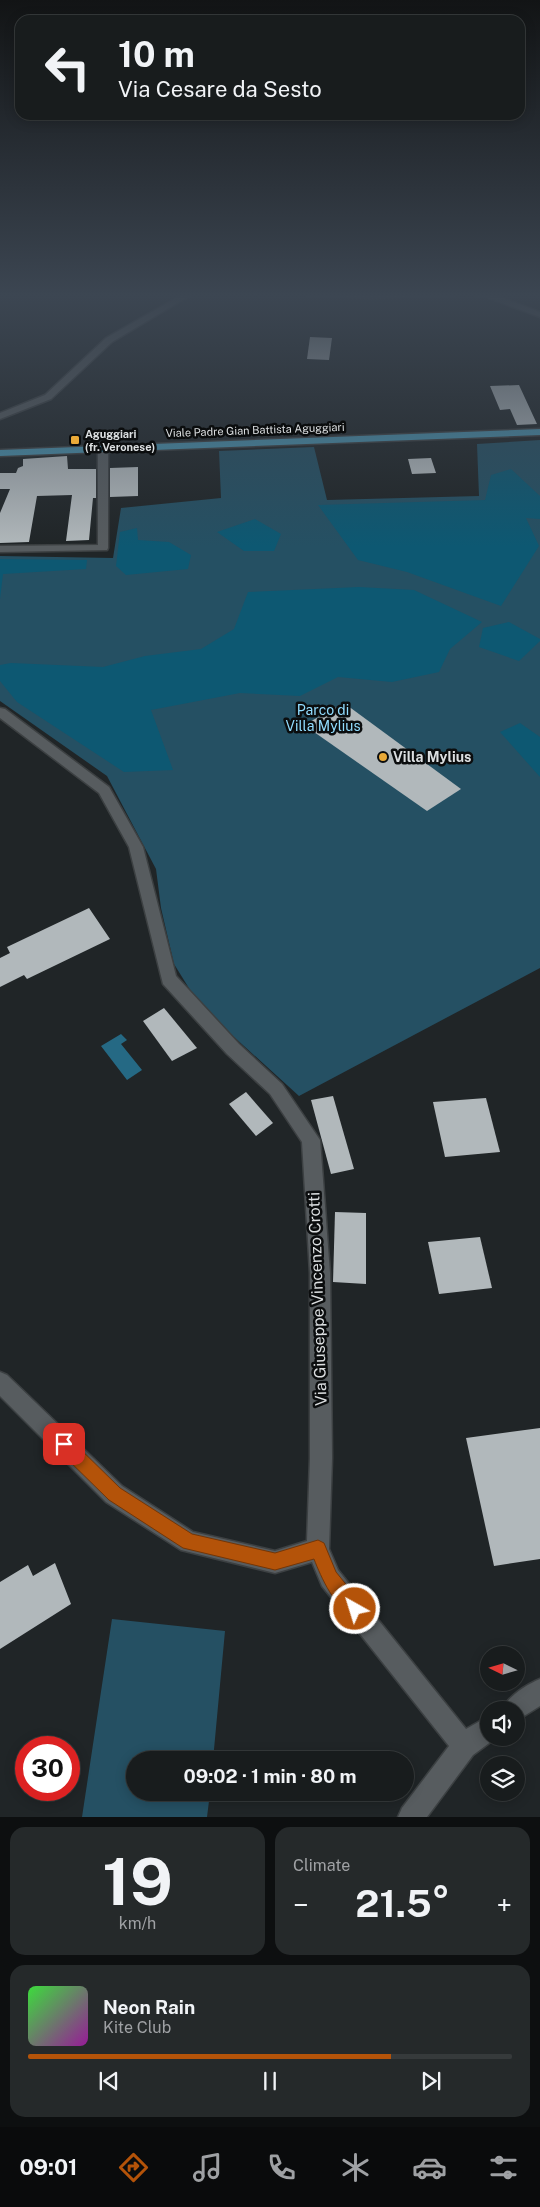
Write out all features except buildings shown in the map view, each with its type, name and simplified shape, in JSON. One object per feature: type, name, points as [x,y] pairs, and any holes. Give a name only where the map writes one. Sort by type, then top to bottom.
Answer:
[{"type":"main road","name":"Viale Padre Gian Battista Aguggiari","points":[[0,452],[540,432]]},
{"type":"street","points":[[0,416],[48,397],[69,378]]},
{"type":"street","points":[[0,549],[103,548],[103,448]]},
{"type":"street","name":"Via Giuseppe Vincenzo Crotti","points":[[0,712],[104,790],[136,847],[169,979],[234,1049],[276,1089],[311,1140],[320,1272],[321,1458],[318,1549],[330,1578],[464,1746]]},
{"type":"street","points":[[0,1382],[114,1494],[189,1542],[275,1562],[318,1549]]},
{"type":"street","points":[[525,1702],[540,1690]]},
{"type":"street","points":[[412,1817],[464,1746],[480,1734]]},
{"type":"green space","name":"Parco di Villa Mylius","points":[[540,440],[540,968],[299,1096],[200,1006],[174,964],[161,908],[156,869],[107,776],[0,701],[0,556],[113,558],[121,508],[221,498],[219,451],[314,447],[327,500],[479,496],[477,444]]},
{"type":"green space","points":[[112,1619],[225,1631],[214,1751],[126,1751],[126,1801],[209,1801],[207,1817],[82,1817]]},
{"type":"shaded area","points":[[511,469],[540,496],[540,519],[526,518],[539,546],[501,606],[407,572],[358,560],[318,505],[485,500],[491,475]]},
{"type":"shaded area","points":[[255,519],[281,534],[274,551],[244,551],[217,532]]},
{"type":"shaded area","points":[[137,528],[138,540],[169,542],[191,555],[188,569],[126,575],[116,566],[120,532]]},
{"type":"shaded area","points":[[0,559],[87,560],[86,569],[3,574],[0,599]]},
{"type":"shaded area","points":[[359,587],[414,590],[482,622],[450,649],[439,672],[392,682],[338,677],[300,696],[240,693],[151,710],[173,770],[124,772],[17,702],[0,681],[0,665],[11,663],[103,667],[145,656],[201,649],[234,629],[248,592]]},
{"type":"shaded area","points":[[509,622],[540,639],[519,661],[479,647],[483,628]]},
{"type":"shaded area","points":[[520,723],[540,737],[540,777],[500,732]]},
{"type":"shaded area","points":[[121,1034],[127,1040],[121,1044],[142,1070],[127,1080],[101,1046]]},
{"type":"place","name":"Aguggiari (fr. Veronese)","points":[[75,440]]},
{"type":"place","name":"Villa Mylius","points":[[383,757]]},
{"type":"route","points":[[64,1444],[114,1494],[189,1542],[275,1562],[318,1549],[330,1578],[355,1609]]}]
